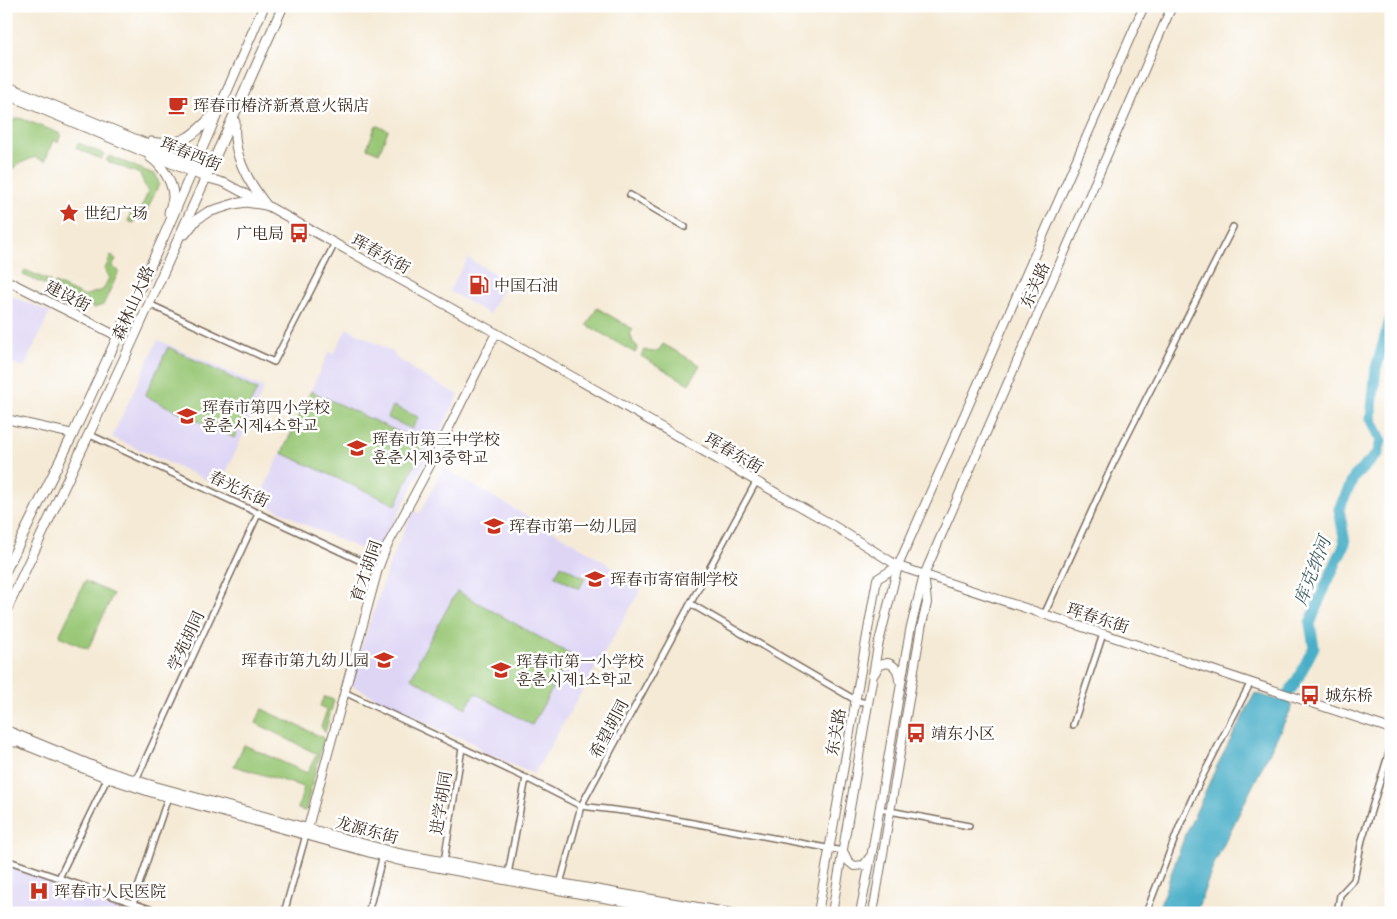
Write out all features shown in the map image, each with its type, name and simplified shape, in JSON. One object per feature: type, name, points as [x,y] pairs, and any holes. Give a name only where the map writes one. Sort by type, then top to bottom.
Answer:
[{"type":"main road","name":"森林山大路","points":[[6,570],[73,434],[164,236],[264,6]]},
{"type":"main road","name":"森林山大路","points":[[6,611],[149,304],[283,6]]},
{"type":"main road","name":"东关路","points":[[832,913],[882,628],[898,566],[1144,6]]},
{"type":"main road","name":"东关路","points":[[860,913],[910,631],[924,575],[1172,6]]},
{"type":"main road","name":"珲春西街","points":[[8,93],[128,137],[194,167],[225,184]]},
{"type":"main road","name":"珲春西街","points":[[8,93],[137,148],[194,167]]},
{"type":"main road","points":[[128,137],[154,143],[175,143],[198,132],[220,108]]},
{"type":"main road","points":[[235,114],[234,135],[236,148],[245,174],[266,205]]},
{"type":"main road","points":[[137,148],[155,160],[164,170],[172,190],[173,198],[164,236]]},
{"type":"main road","name":"珲春东街","points":[[225,184],[496,333],[831,524],[898,566],[1391,729]]},
{"type":"main road","points":[[176,244],[196,220],[208,212],[246,202],[266,205]]},
{"type":"main road","name":"建设街","points":[[6,280],[117,336]]},
{"type":"main road","name":"育才胡同","points":[[306,831],[378,569],[386,548],[436,454],[496,333]]},
{"type":"main road","points":[[6,419],[73,434]]},
{"type":"main road","name":"东关路","points":[[818,913],[877,579],[898,566]]},
{"type":"main road","name":"东关路","points":[[873,913],[927,603],[924,575]]},
{"type":"main road","points":[[872,681],[879,665],[888,663],[897,669],[900,690]]},
{"type":"main road","name":"龙源东街","points":[[6,730],[109,775],[136,780],[306,831]]},
{"type":"main road","name":"龙源东街","points":[[6,738],[168,797],[383,852],[690,913]]},
{"type":"main road","points":[[6,742],[16,742]]},
{"type":"main road","points":[[843,851],[851,864],[860,866],[868,860],[873,847]]},
{"type":"main road","name":"龙源东街","points":[[383,852],[508,874],[559,887],[732,913]]},
{"type":"street","points":[[630,195],[685,227]]},
{"type":"street","points":[[1044,615],[1113,464],[1234,227]]},
{"type":"street","points":[[149,304],[274,362],[334,245]]},
{"type":"street","name":"春光东街","points":[[88,434],[378,569]]},
{"type":"street","name":"希望胡同","points":[[559,887],[581,806],[756,482]]},
{"type":"street","name":"学苑胡同","points":[[136,780],[258,512]]},
{"type":"street","points":[[691,604],[856,700],[868,703]]},
{"type":"street","points":[[1073,725],[1102,634]]},
{"type":"street","points":[[1146,913],[1180,825],[1199,784],[1254,683]]},
{"type":"street","points":[[344,692],[581,806],[639,813],[843,851]]},
{"type":"street","points":[[1337,913],[1340,895],[1354,880],[1362,840],[1391,746]]},
{"type":"street","name":"进学胡同","points":[[444,862],[462,748]]},
{"type":"street","points":[[58,878],[109,775]]},
{"type":"street","points":[[508,874],[526,778]]},
{"type":"street","points":[[133,903],[168,797]]},
{"type":"street","points":[[879,809],[969,826]]},
{"type":"street","points":[[284,913],[306,831]]},
{"type":"street","points":[[368,913],[383,852]]},
{"type":"street","points":[[6,860],[162,913]]},
{"type":"shaded area","points":[[468,258],[507,281],[489,314],[449,291]]},
{"type":"shaded area","points":[[6,294],[50,312],[24,367],[6,361]]},
{"type":"shaded area","name":"珲春市第三中学校 훈춘시제3중학교","points":[[347,328],[393,352],[396,358],[410,366],[414,371],[459,395],[377,556],[297,521],[293,517],[258,501],[329,352],[334,353]]},
{"type":"shaded area","name":"珲春市第四小学校 훈춘시제4소학교","points":[[158,340],[264,388],[220,486],[112,437]]},
{"type":"shaded area","name":"珲春市第一小学校 훈춘시제1소학교","points":[[443,468],[567,539],[643,586],[534,774],[480,751],[476,745],[459,736],[457,738],[349,684],[391,560],[413,510],[420,514]]},
{"type":"shaded area","name":"珲春市人民医院","points":[[6,867],[14,868],[129,913],[6,913]]},
{"type":"green space","points":[[20,118],[61,134],[58,142],[53,140],[45,161],[35,157],[18,164],[8,173],[6,172],[6,132],[11,121]]},
{"type":"green space","points":[[376,125],[388,130],[379,153],[367,148]]},
{"type":"green space","points":[[78,143],[104,154],[101,159],[76,148]]},
{"type":"green space","points":[[109,156],[156,175],[159,184],[143,219],[136,215],[133,223],[128,221],[132,210],[140,210],[148,193],[140,174],[106,161]]},
{"type":"green space","points":[[111,256],[116,259],[112,267],[119,271],[103,305],[94,308],[53,288],[55,283],[83,296],[103,290],[109,278],[105,269]]},
{"type":"green space","points":[[25,270],[50,281],[48,286],[23,275]]},
{"type":"green space","points":[[597,308],[633,329],[630,334],[633,342],[638,347],[635,353],[587,325]]},
{"type":"green space","points":[[663,344],[700,365],[689,384],[641,356],[644,350],[652,352],[659,350]]},
{"type":"green space","points":[[168,347],[257,390],[234,438],[145,396]]},
{"type":"green space","points":[[311,391],[424,444],[396,505],[282,453]]},
{"type":"green space","points":[[393,406],[418,417],[412,429],[388,418]]},
{"type":"green space","points":[[561,565],[585,578],[579,589],[555,576]]},
{"type":"green space","points":[[85,581],[113,594],[88,649],[59,636]]},
{"type":"green space","points":[[457,591],[571,655],[532,725],[475,693],[466,708],[411,678],[419,663],[418,661]]},
{"type":"green space","points":[[324,697],[334,700],[325,732],[321,727],[327,710],[320,706]]},
{"type":"green space","points":[[262,709],[324,738],[305,811],[298,809],[304,787],[234,766],[244,745],[307,773],[317,754],[256,723]]},
{"type":"water","points":[[1255,693],[1293,705],[1214,864],[1196,913],[1157,913],[1184,838],[1217,766]]},
{"type":"waterway","name":"库克纳河","points":[[1274,714],[1296,682],[1314,647],[1310,624],[1345,543],[1339,509],[1354,477],[1378,453],[1381,440],[1371,418],[1376,368],[1391,317]]},
{"type":"place","name":"珲春市椿济新煮意火锅店","points":[[178,105]]},
{"type":"place","name":"世纪广场","points":[[69,213]]},
{"type":"place","name":"广电局","points":[[299,233]]},
{"type":"place","name":"中国石油","points":[[479,285]]},
{"type":"place","name":"珲春市第四小学校 훈춘시제4소학교","points":[[187,416]]},
{"type":"place","name":"珲春市第三中学校 훈춘시제3중학교","points":[[357,448]]},
{"type":"place","name":"珲春市第一幼儿园","points":[[494,526]]},
{"type":"place","name":"珲春市寄宿制学校","points":[[595,579]]},
{"type":"place","name":"珲春市第九幼儿园","points":[[384,660]]},
{"type":"place","name":"珲春市第一小学校 훈춘시제1소학교","points":[[501,670]]},
{"type":"place","name":"城东桥","points":[[1310,695]]},
{"type":"place","name":"靖东小区","points":[[916,733]]},
{"type":"place","name":"珲春市人民医院","points":[[39,891]]}]
